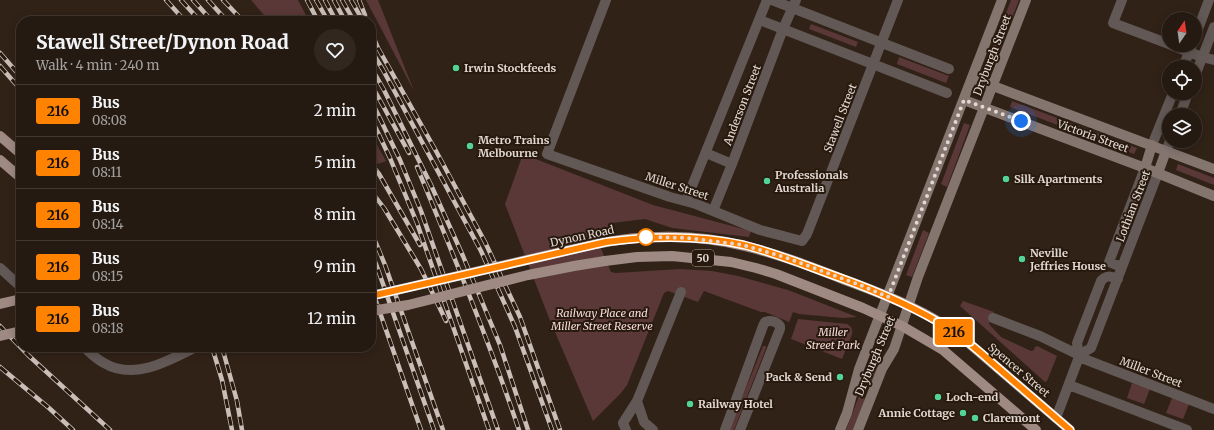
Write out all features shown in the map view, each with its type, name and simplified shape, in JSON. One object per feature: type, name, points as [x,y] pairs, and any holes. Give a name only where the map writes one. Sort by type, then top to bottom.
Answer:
[{"type":"main road","name":"Dryburgh Street","points":[[840,430],[859,369],[1002,0]]},
{"type":"main road","name":"Dryburgh Street","points":[[858,430],[882,368],[894,349],[918,277],[1026,0]]},
{"type":"main road","name":"Victoria Street","points":[[972,78],[1152,145],[1214,170]]},
{"type":"main road","name":"Victoria Street","points":[[964,100],[1145,168],[1214,196]]},
{"type":"main road","points":[[0,136],[16,150]]},
{"type":"main road","name":"Lothian Street","points":[[1145,168],[1152,145]]},
{"type":"main road","name":"Lothian Street","points":[[1158,173],[1166,151]]},
{"type":"main road","points":[[0,160],[16,174]]},
{"type":"main road","name":"Dynon Road","points":[[376,295],[596,244],[631,238],[668,237],[732,243],[755,248],[784,257],[888,297]]},
{"type":"main road","name":"50","points":[[376,311],[408,305],[528,275],[605,261],[637,257],[672,256],[731,262],[776,274],[902,326],[943,350],[1036,430]]},
{"type":"main road","name":"Spencer Street","points":[[888,297],[909,306],[957,334],[1070,430]]},
{"type":"main road","points":[[0,304],[16,301]]},
{"type":"main road","points":[[0,336],[16,332]]},
{"type":"main road","points":[[855,384],[873,391]]},
{"type":"street","name":"Miller Street","points":[[606,0],[547,154],[686,201],[760,230],[799,240]]},
{"type":"street","name":"Anderson Street","points":[[686,201],[767,0]]},
{"type":"street","points":[[772,0],[794,4],[949,69]]},
{"type":"street","name":"Stawell Street","points":[[799,240],[804,240],[807,234],[898,0]]},
{"type":"street","points":[[1122,0],[1113,23],[1162,42]]},
{"type":"street","points":[[1202,18],[1209,0]]},
{"type":"street","name":"Anderson Street","points":[[713,211],[794,4]]},
{"type":"street","points":[[760,20],[947,93]]},
{"type":"street","points":[[1201,60],[1214,27]]},
{"type":"street","points":[[1195,52],[1202,57],[1214,60]]},
{"type":"street","name":"Lothian Street","points":[[1152,145],[1170,100]]},
{"type":"street","points":[[706,153],[732,164]]},
{"type":"street","name":"Lothian Street","points":[[1122,267],[1109,262],[1145,168]]},
{"type":"street","name":"Lothian Street","points":[[1079,356],[1090,348],[1158,173]]},
{"type":"street","points":[[0,268],[16,282]]},
{"type":"street","name":"Lothian Street","points":[[1056,418],[1079,356],[1077,343],[1100,281],[1104,277],[1109,276],[1118,279]]},
{"type":"street","points":[[624,426],[636,401],[681,292]]},
{"type":"street","name":"Miller Street","points":[[993,318],[1040,336],[1079,356],[1214,409]]},
{"type":"street","points":[[724,430],[763,326],[765,322],[773,321],[779,324],[780,329],[740,430]]},
{"type":"street","points":[[89,352],[104,364],[127,370],[152,367],[185,352]]},
{"type":"street","points":[[1069,385],[1187,430]]},
{"type":"street","points":[[636,401],[644,422],[653,430]]},
{"type":"green space","points":[[251,0],[298,0],[306,16],[265,16]]},
{"type":"green space","points":[[366,0],[378,0],[414,91],[376,19],[376,16],[374,16]]},
{"type":"green space","points":[[1011,0],[1019,0],[995,62],[988,60]]},
{"type":"green space","points":[[811,24],[858,42],[856,47],[809,29]]},
{"type":"green space","points":[[899,57],[949,76],[946,83],[897,64]]},
{"type":"green space","points":[[1012,101],[1137,148],[1134,154],[1010,107]]},
{"type":"green space","points":[[964,123],[970,125],[947,187],[941,184]]},
{"type":"green space","points":[[376,143],[386,161],[378,164],[376,161]]},
{"type":"green space","name":"Railway Place and Miller Street Reserve","points":[[523,154],[653,205],[751,231],[749,237],[672,228],[645,219],[612,223],[611,226],[594,232],[611,272],[616,273],[680,269],[712,271],[738,276],[788,290],[857,317],[843,318],[799,314],[793,312],[789,322],[704,291],[698,302],[668,291],[664,293],[627,385],[593,421],[549,318],[505,204]]},
{"type":"green space","points":[[1178,164],[1214,178],[1214,185],[1176,170]]},
{"type":"green space","points":[[923,230],[929,233],[912,277],[906,275]]},
{"type":"green space","points":[[963,301],[994,312],[989,324],[1001,337],[1031,351],[1037,346],[1057,356],[1047,381],[1045,382],[960,306]]},
{"type":"green space","name":"Miller Street Park","points":[[798,319],[847,324],[850,326],[852,329],[852,334],[842,359],[791,339]]},
{"type":"green space","points":[[763,346],[766,346],[766,348],[734,430],[729,430]]},
{"type":"green space","points":[[877,348],[883,351],[872,382],[865,380]]},
{"type":"green space","points":[[1132,383],[1150,389],[1144,404],[1127,398]]},
{"type":"green space","points":[[859,396],[865,399],[853,430],[846,430]]},
{"type":"green space","points":[[1172,398],[1189,404],[1183,419],[1166,413]]},
{"type":"railway","points":[[166,0],[180,16]]},
{"type":"railway","points":[[181,0],[195,16]]},
{"type":"railway","points":[[193,0],[207,16]]},
{"type":"railway","points":[[208,0],[222,16]]},
{"type":"railway","points":[[223,0],[238,16]]},
{"type":"railway","points":[[307,0],[315,16]]},
{"type":"railway","points":[[316,0],[325,16]]},
{"type":"railway","points":[[325,0],[333,16]]},
{"type":"railway","points":[[334,0],[342,16]]},
{"type":"railway","points":[[342,0],[351,16]]},
{"type":"railway","points":[[351,0],[360,16]]},
{"type":"railway","points":[[359,0],[365,15]]},
{"type":"railway","points":[[376,43],[485,242],[520,317],[560,430]]},
{"type":"railway","points":[[0,53],[16,71]]},
{"type":"railway","points":[[376,58],[481,251],[515,327],[552,430]]},
{"type":"railway","points":[[0,66],[16,84]]},
{"type":"railway","points":[[376,76],[431,185],[463,256],[500,345],[528,430]]},
{"type":"railway","points":[[376,93],[409,153]]},
{"type":"railway","points":[[376,110],[400,160],[421,211],[498,430]]},
{"type":"railway","points":[[376,129],[417,223],[489,430]]},
{"type":"railway","points":[[417,167],[483,331],[519,430]]},
{"type":"railway","points":[[376,170],[420,245]]},
{"type":"railway","points":[[376,198],[421,269],[446,321]]},
{"type":"railway","points":[[376,243],[443,430]]},
{"type":"railway","points":[[376,264],[434,430]]},
{"type":"railway","points":[[376,301],[421,430]]},
{"type":"railway","points":[[0,326],[16,343]]},
{"type":"railway","points":[[25,352],[110,430]]},
{"type":"railway","points":[[214,352],[222,380],[232,430]]},
{"type":"railway","points":[[223,352],[237,401],[242,430]]},
{"type":"railway","points":[[0,367],[73,430]]},
{"type":"bus line","name":"216","points":[[376,295],[606,242],[631,238],[688,238],[743,245],[784,257],[860,285],[925,314],[957,334],[1070,430]]},
{"type":"place","name":"Irwin Stockfeeds","points":[[456,68]]},
{"type":"place","name":"Metro Trains Melbourne","points":[[470,146]]},
{"type":"place","name":"Silk Apartments","points":[[1006,179]]},
{"type":"place","name":"Professionals Australia","points":[[767,181]]},
{"type":"place","name":"Neville Jeffries House","points":[[1022,259]]},
{"type":"place","name":"Pack & Send","points":[[840,377]]},
{"type":"place","name":"Loch-end","points":[[938,397]]},
{"type":"place","name":"Railway Hotel","points":[[690,404]]},
{"type":"place","name":"Annie Cottage","points":[[963,413]]},
{"type":"place","name":"Claremont","points":[[975,418]]},
{"type":"route","points":[[646,237],[688,238],[743,245],[784,257],[888,297],[964,100],[1021,121]]}]
